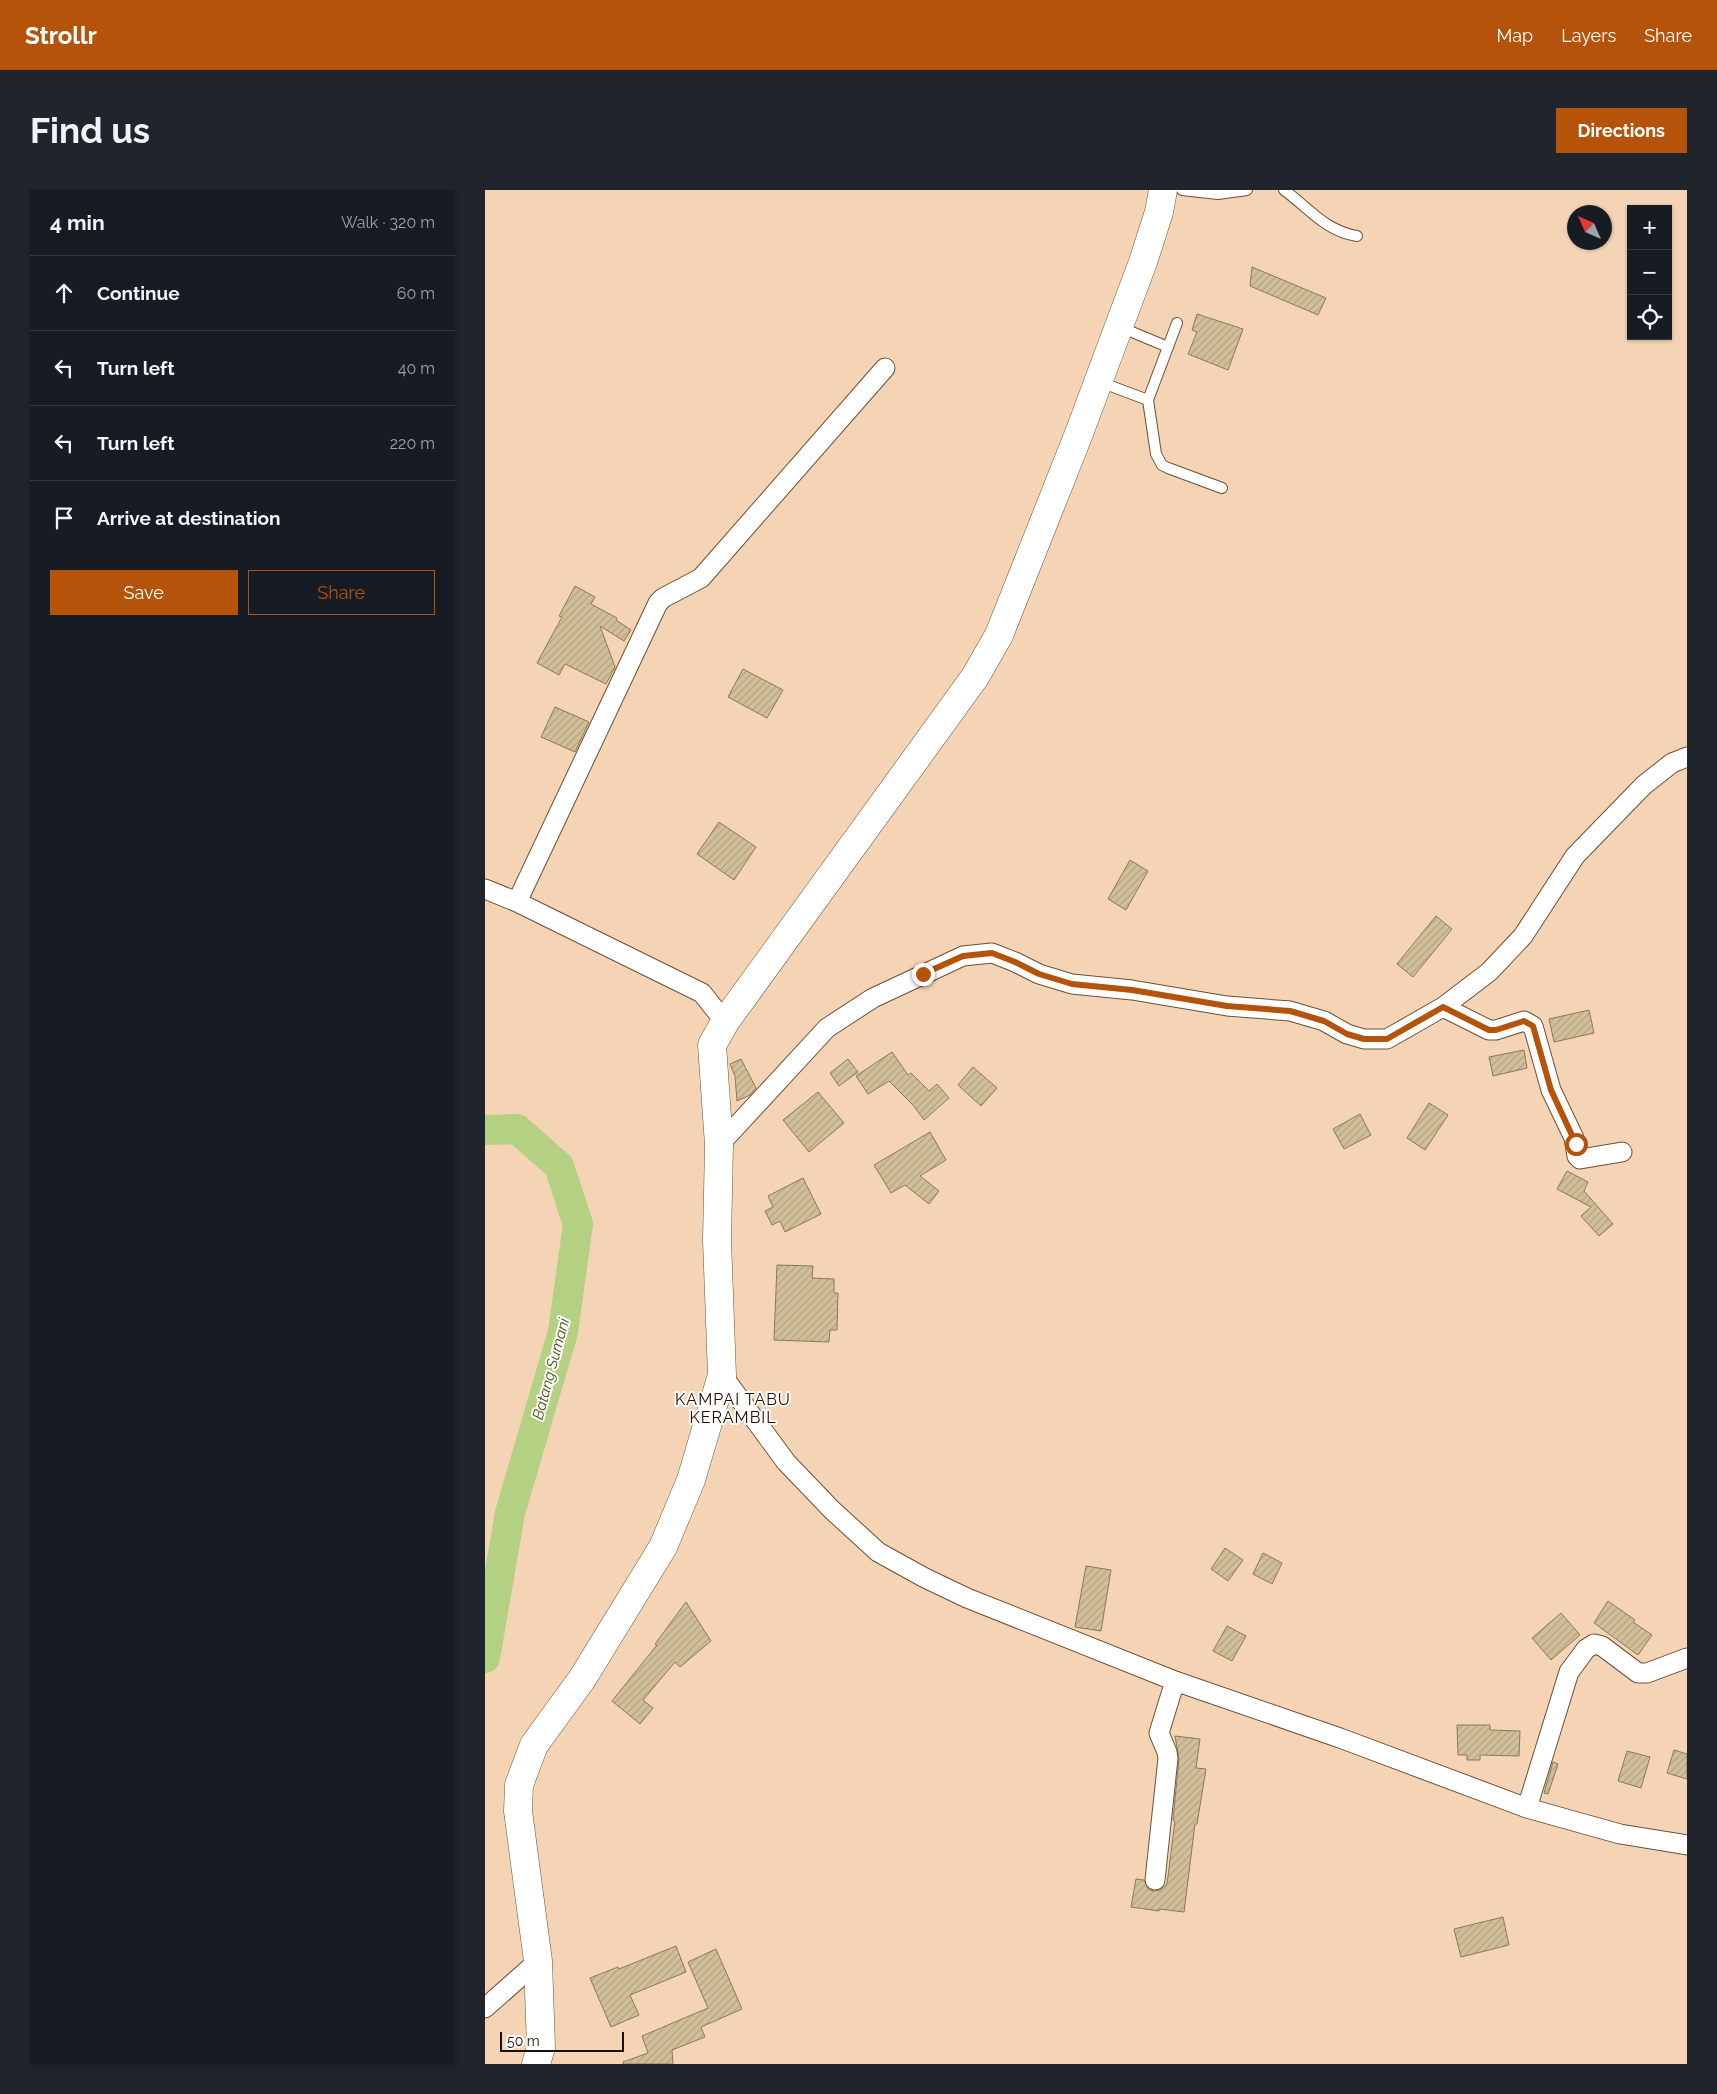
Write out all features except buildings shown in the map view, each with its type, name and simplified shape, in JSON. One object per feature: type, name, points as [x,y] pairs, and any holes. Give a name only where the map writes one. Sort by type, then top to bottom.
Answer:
[{"type":"highway","points":[[536,2064],[541,2047],[539,1961],[518,1811],[519,1785],[534,1745],[582,1679],[663,1547],[691,1480],[723,1375],[717,1240],[719,1145],[712,1045],[725,1022],[975,677],[999,636],[1099,381],[1143,262],[1159,212],[1163,190]]},
{"type":"street","points":[[517,902],[658,603],[663,598],[701,578],[885,368]]},
{"type":"street","points":[[719,1145],[827,1028],[873,998],[963,956],[992,953],[1039,974],[1072,984],[1132,990],[1227,1006],[1290,1011],[1324,1021],[1347,1034],[1364,1039],[1387,1039],[1443,1007],[1478,982],[1516,945],[1575,856],[1637,791],[1672,763],[1687,757]]},
{"type":"street","points":[[485,889],[517,902],[702,993],[725,1022]]},
{"type":"street","points":[[1443,1007],[1489,1030],[1496,1030],[1524,1021],[1529,1022],[1535,1031],[1551,1090],[1574,1138],[1577,1156],[1580,1159],[1622,1152]]},
{"type":"street","points":[[723,1375],[786,1462],[832,1510],[878,1552],[967,1598],[1175,1681],[1340,1738],[1527,1808],[1620,1834],[1687,1845]]},
{"type":"street","points":[[1527,1808],[1569,1672],[1586,1648],[1594,1644],[1602,1646],[1638,1673],[1647,1673],[1687,1658]]},
{"type":"street","points":[[1155,1880],[1167,1758],[1167,1752],[1159,1733],[1175,1681]]},
{"type":"street","points":[[485,2008],[539,1961]]},
{"type":"lane","points":[[1182,190],[1218,194],[1247,190]]},
{"type":"lane","points":[[1283,190],[1331,228],[1342,234],[1357,236]]},
{"type":"lane","points":[[1177,323],[1148,400],[1156,454],[1162,465],[1223,488]]},
{"type":"lane","points":[[1119,327],[1168,347]]},
{"type":"lane","points":[[1099,381],[1148,400]]},
{"type":"waterway","name":"Batang Sumani","points":[[485,1130],[517,1129],[559,1166],[578,1224],[563,1332],[510,1513],[485,1658]]},
{"type":"district","name":"KAMPAI TABU KERAMBIL","points":[[733,1408]]},
{"type":"route","points":[[923,974],[963,956],[992,953],[1039,974],[1072,984],[1132,990],[1227,1006],[1290,1011],[1324,1021],[1347,1034],[1364,1039],[1387,1039],[1443,1007],[1489,1030],[1496,1030],[1524,1021],[1529,1022],[1535,1031],[1551,1090],[1576,1144]]}]
